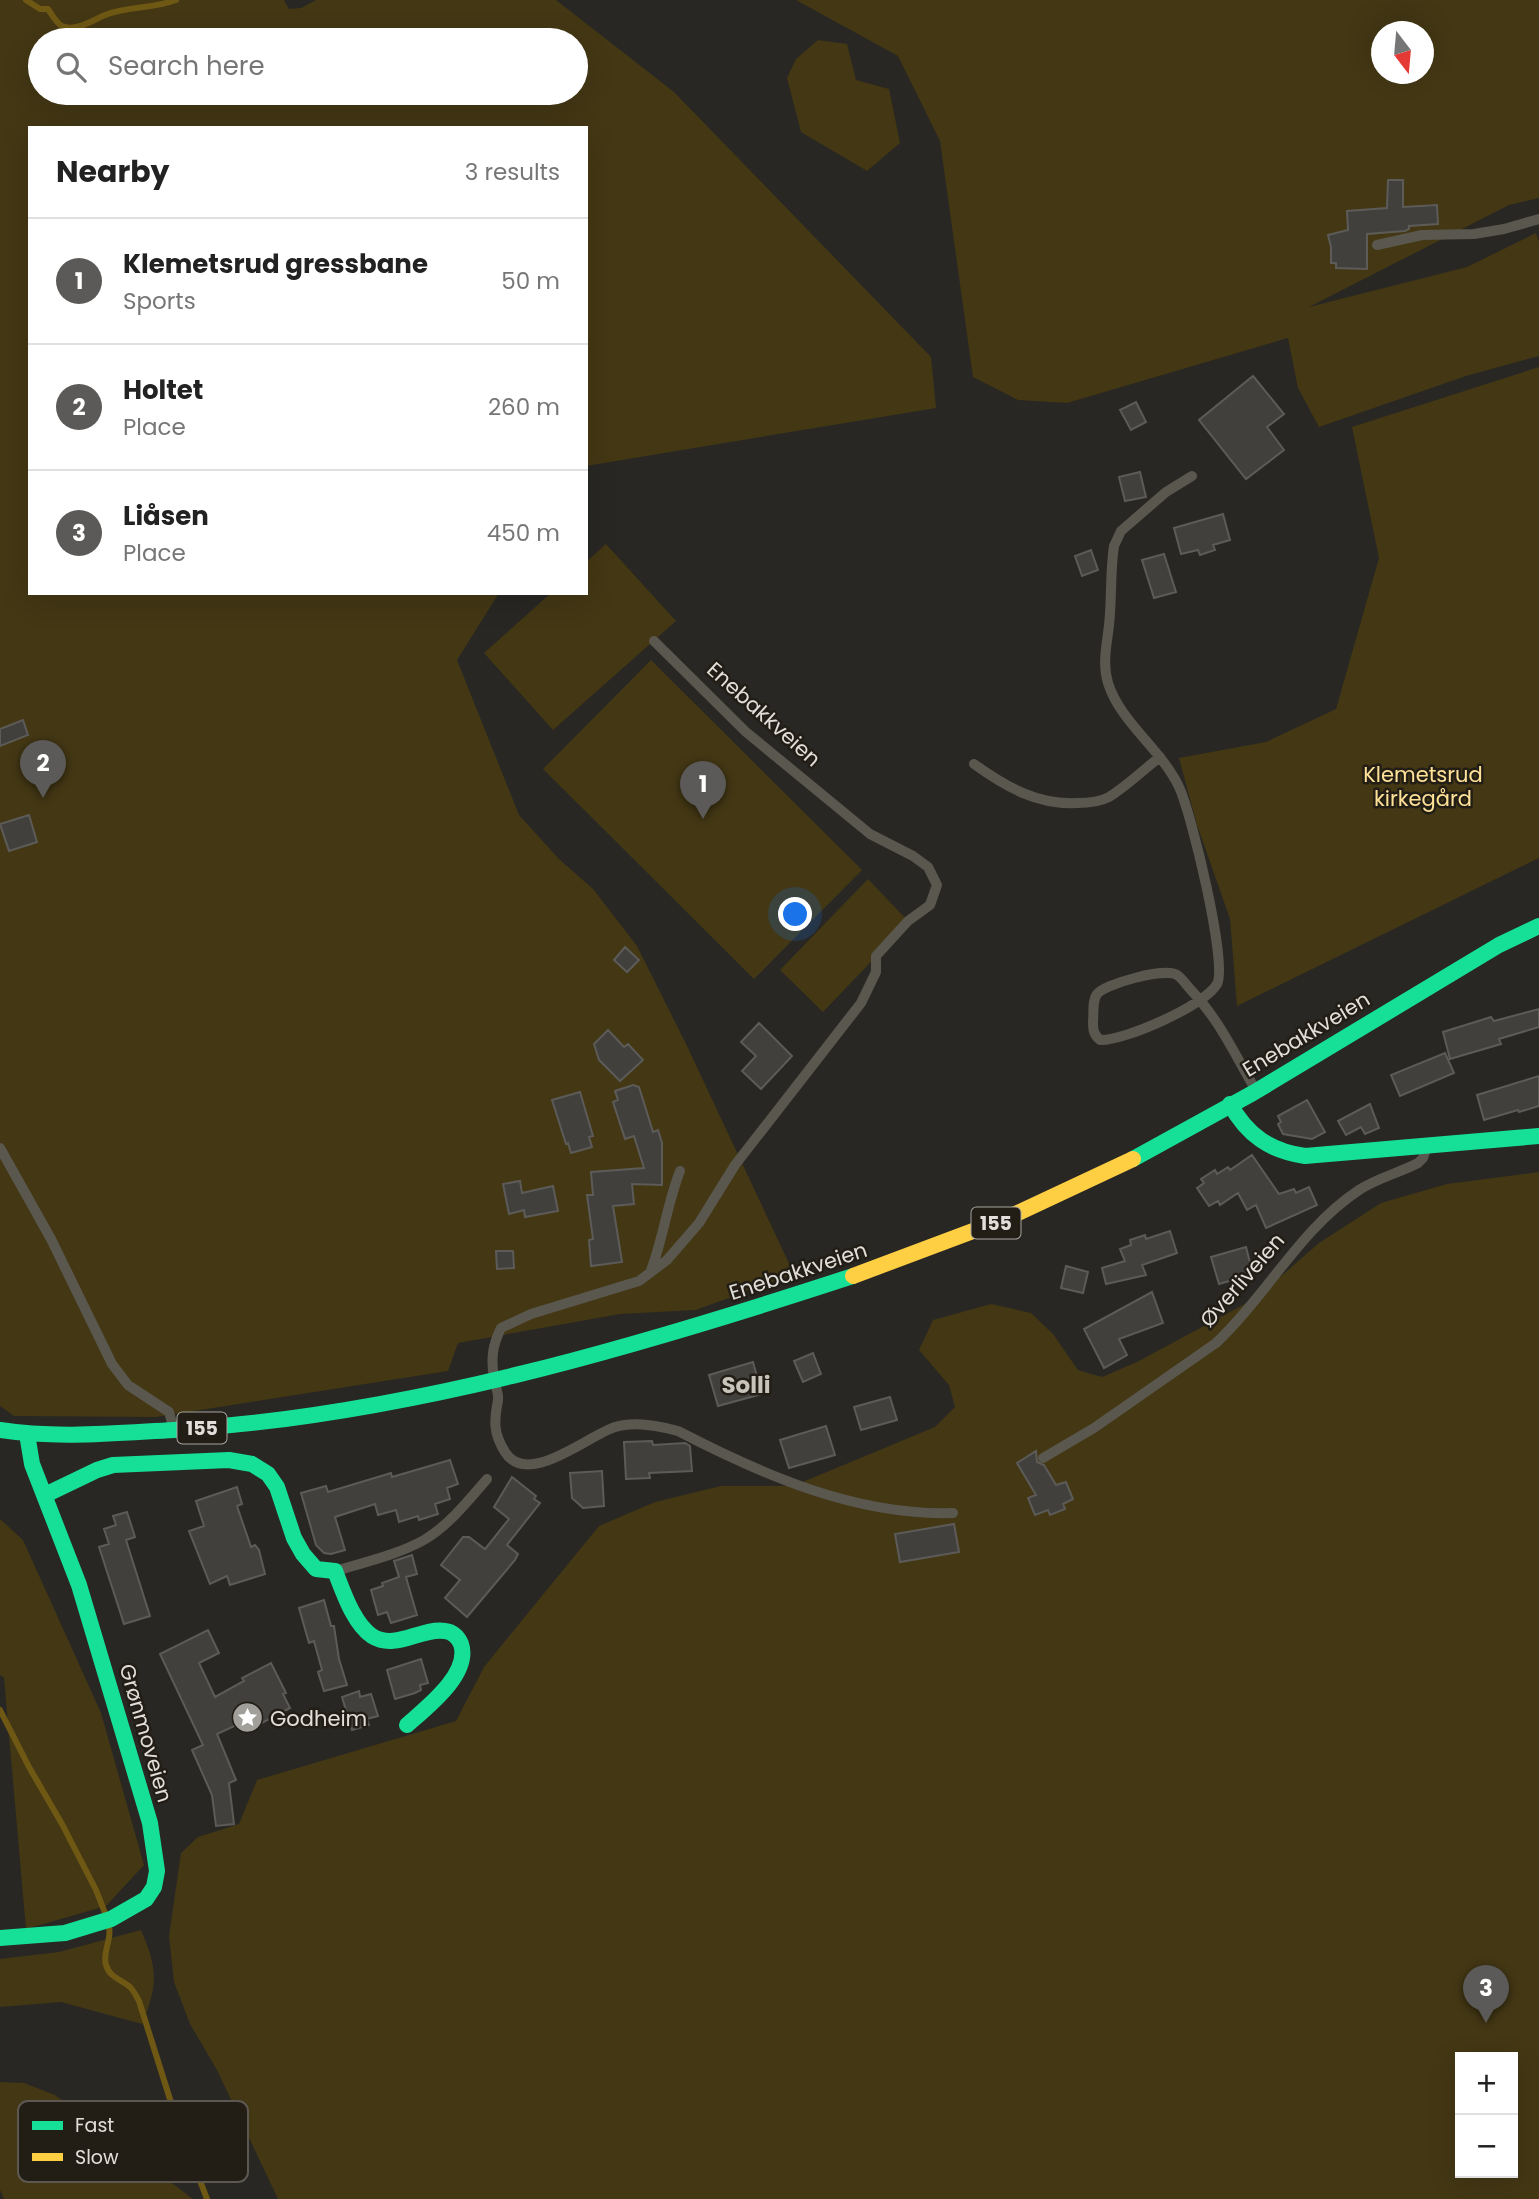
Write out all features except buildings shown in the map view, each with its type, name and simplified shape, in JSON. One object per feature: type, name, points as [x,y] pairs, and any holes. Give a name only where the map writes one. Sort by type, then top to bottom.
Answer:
[{"type":"main road","name":"Enebakkveien","points":[[0,1430],[27,1434],[110,1433],[230,1425],[403,1401],[587,1358],[857,1275],[1045,1202],[1136,1157],[1499,946],[1539,926]]},
{"type":"main road","points":[[1230,1104],[1238,1119],[1255,1138],[1291,1155],[1539,1136]]},
{"type":"main road","name":"Grønmoveien","points":[[0,1938],[53,1937],[107,1922],[139,1905],[148,1896],[154,1887],[157,1869],[150,1823],[100,1652],[79,1585],[28,1450],[27,1434]]},
{"type":"main road","points":[[45,1495],[113,1465],[247,1461],[260,1466],[278,1487],[300,1552],[316,1569],[335,1571],[354,1610],[374,1637],[398,1640],[445,1630],[459,1640],[463,1660],[453,1678],[434,1702],[407,1725]]},
{"type":"lane","points":[[1377,245],[1422,235],[1474,234],[1539,219]]},
{"type":"lane","points":[[1192,476],[1166,492],[1121,531],[1114,545],[1111,565],[1109,625],[1105,648],[1107,681],[1112,694],[1160,757],[1180,789],[1188,811],[1219,952],[1220,973],[1217,983],[1201,1000],[1172,1016],[1114,1039],[1100,1040],[1093,1029],[1094,1001],[1098,993],[1106,987],[1159,972],[1177,974],[1201,1000],[1217,1020],[1255,1089]]},
{"type":"lane","name":"Enebakkveien","points":[[650,1274],[667,1261],[699,1223],[735,1165],[861,1003],[876,972],[876,956],[908,921],[930,905],[937,885],[932,871],[913,856],[870,834],[746,732],[654,641]]},
{"type":"lane","points":[[974,764],[1005,786],[1032,798],[1061,804],[1088,803],[1107,797],[1160,757]]},
{"type":"lane","name":"Øverliveien","points":[[1043,1458],[1094,1428],[1216,1343],[1321,1223],[1366,1186],[1418,1163],[1425,1154],[1425,1146]]},
{"type":"lane","points":[[0,1148],[51,1239],[112,1364],[128,1385],[169,1412],[173,1429]]},
{"type":"lane","points":[[680,1171],[670,1198],[659,1253],[650,1274],[624,1287],[531,1314],[501,1328],[491,1351],[494,1381],[499,1397],[494,1415],[497,1437],[506,1454],[513,1462],[532,1465],[560,1456],[615,1427],[663,1427],[678,1431],[789,1482],[846,1500],[897,1510],[930,1514],[953,1513]]},
{"type":"lane","points":[[335,1571],[375,1559],[427,1538],[466,1504],[487,1479]]},
{"type":"green space","points":[[0,0],[284,0],[289,9],[301,8],[316,0],[556,0],[674,92],[931,357],[936,408],[588,466],[588,126],[28,126],[28,595],[498,595],[457,660],[519,815],[559,859],[593,889],[637,946],[794,1274],[696,1310],[620,1314],[458,1343],[448,1371],[156,1417],[14,1416],[0,1406]]},
{"type":"green space","points":[[796,0],[1539,0],[1539,198],[1509,205],[1309,307],[1467,267],[1536,233],[1539,242],[1539,356],[1466,376],[1319,427],[1298,388],[1288,338],[1067,403],[1018,400],[973,377],[940,141],[898,56]]},
{"type":"green space","points":[[818,40],[847,44],[856,80],[889,89],[900,143],[867,171],[801,132],[787,78],[796,59]]},
{"type":"green space","name":"Klemetsrud kirkegård","points":[[1539,367],[1539,858],[1237,1006],[1230,919],[1197,825],[1179,758],[1266,742],[1336,709],[1379,558],[1352,427]]},
{"type":"green space","points":[[606,544],[676,621],[553,730],[484,653],[549,595],[588,595],[588,560]]},
{"type":"green space","points":[[651,660],[862,870],[754,979],[543,769]]},
{"type":"green space","points":[[868,879],[909,922],[823,1012],[780,970]]},
{"type":"green space","points":[[1539,1172],[1539,2199],[278,2199],[248,2136],[248,2101],[232,2101],[190,2024],[174,1982],[169,1936],[181,1853],[198,1837],[239,1824],[257,1780],[456,1721],[484,1667],[599,1526],[655,1502],[721,1486],[793,1486],[935,1427],[955,1407],[949,1385],[919,1350],[933,1320],[991,1304],[1031,1313],[1053,1334],[1078,1370],[1102,1377],[1137,1362],[1256,1298],[1319,1243],[1381,1203],[1447,1184]]},
{"type":"green space","points":[[0,1519],[23,1540],[101,1713],[144,1865],[106,1906],[26,1929],[4,1678],[0,1675]]},
{"type":"green space","points":[[141,1930],[151,1956],[154,1977],[151,1998],[142,2024],[61,2002],[0,2007],[0,1959],[59,1952]]},
{"type":"green space","points":[[0,2082],[24,2083],[55,2095],[63,2101],[18,2101],[18,2182],[170,2182],[193,2199],[4,2199],[0,2190]]},
{"type":"waterway","points":[[26,0],[40,9],[48,9],[62,26],[73,28],[113,12],[176,0]]},
{"type":"waterway","points":[[0,1710],[62,1824],[105,1913]]},
{"type":"waterway","points":[[109,1927],[106,1965],[113,1976],[130,1987],[139,2001],[171,2101]]},
{"type":"waterway","points":[[201,2182],[207,2199]]},
{"type":"traffic: fast","points":[[1133,1159],[1253,1093],[1499,945],[1539,926]]},
{"type":"traffic: fast","points":[[1230,1104],[1244,1125],[1261,1140],[1270,1146],[1305,1156],[1539,1136]]},
{"type":"traffic: fast","points":[[0,1430],[65,1435],[131,1433],[261,1422],[347,1410],[433,1394],[603,1352],[853,1276]]},
{"type":"traffic: fast","points":[[0,1938],[65,1933],[111,1919],[146,1899],[154,1887],[157,1871],[150,1823],[79,1585],[32,1464],[27,1434]]},
{"type":"traffic: fast","points":[[45,1495],[113,1465],[229,1460],[252,1464],[268,1474],[277,1487],[294,1538],[303,1554],[316,1569],[335,1571],[349,1606],[365,1630],[381,1640],[390,1641],[427,1632],[445,1631],[460,1641],[462,1655],[453,1678],[435,1700],[407,1725]]},
{"type":"traffic: slow","points":[[853,1276],[1005,1219],[1133,1159]]},
{"type":"place","name":"Holtet","points":[[43,798]]},
{"type":"place","name":"Klemetsrud gressbane","points":[[703,819]]},
{"type":"place","name":"Godheim","points":[[247,1718]]},
{"type":"place","name":"Liåsen","points":[[1486,2023]]},
{"type":"district","name":"Solli","points":[[746,1385]]}]
